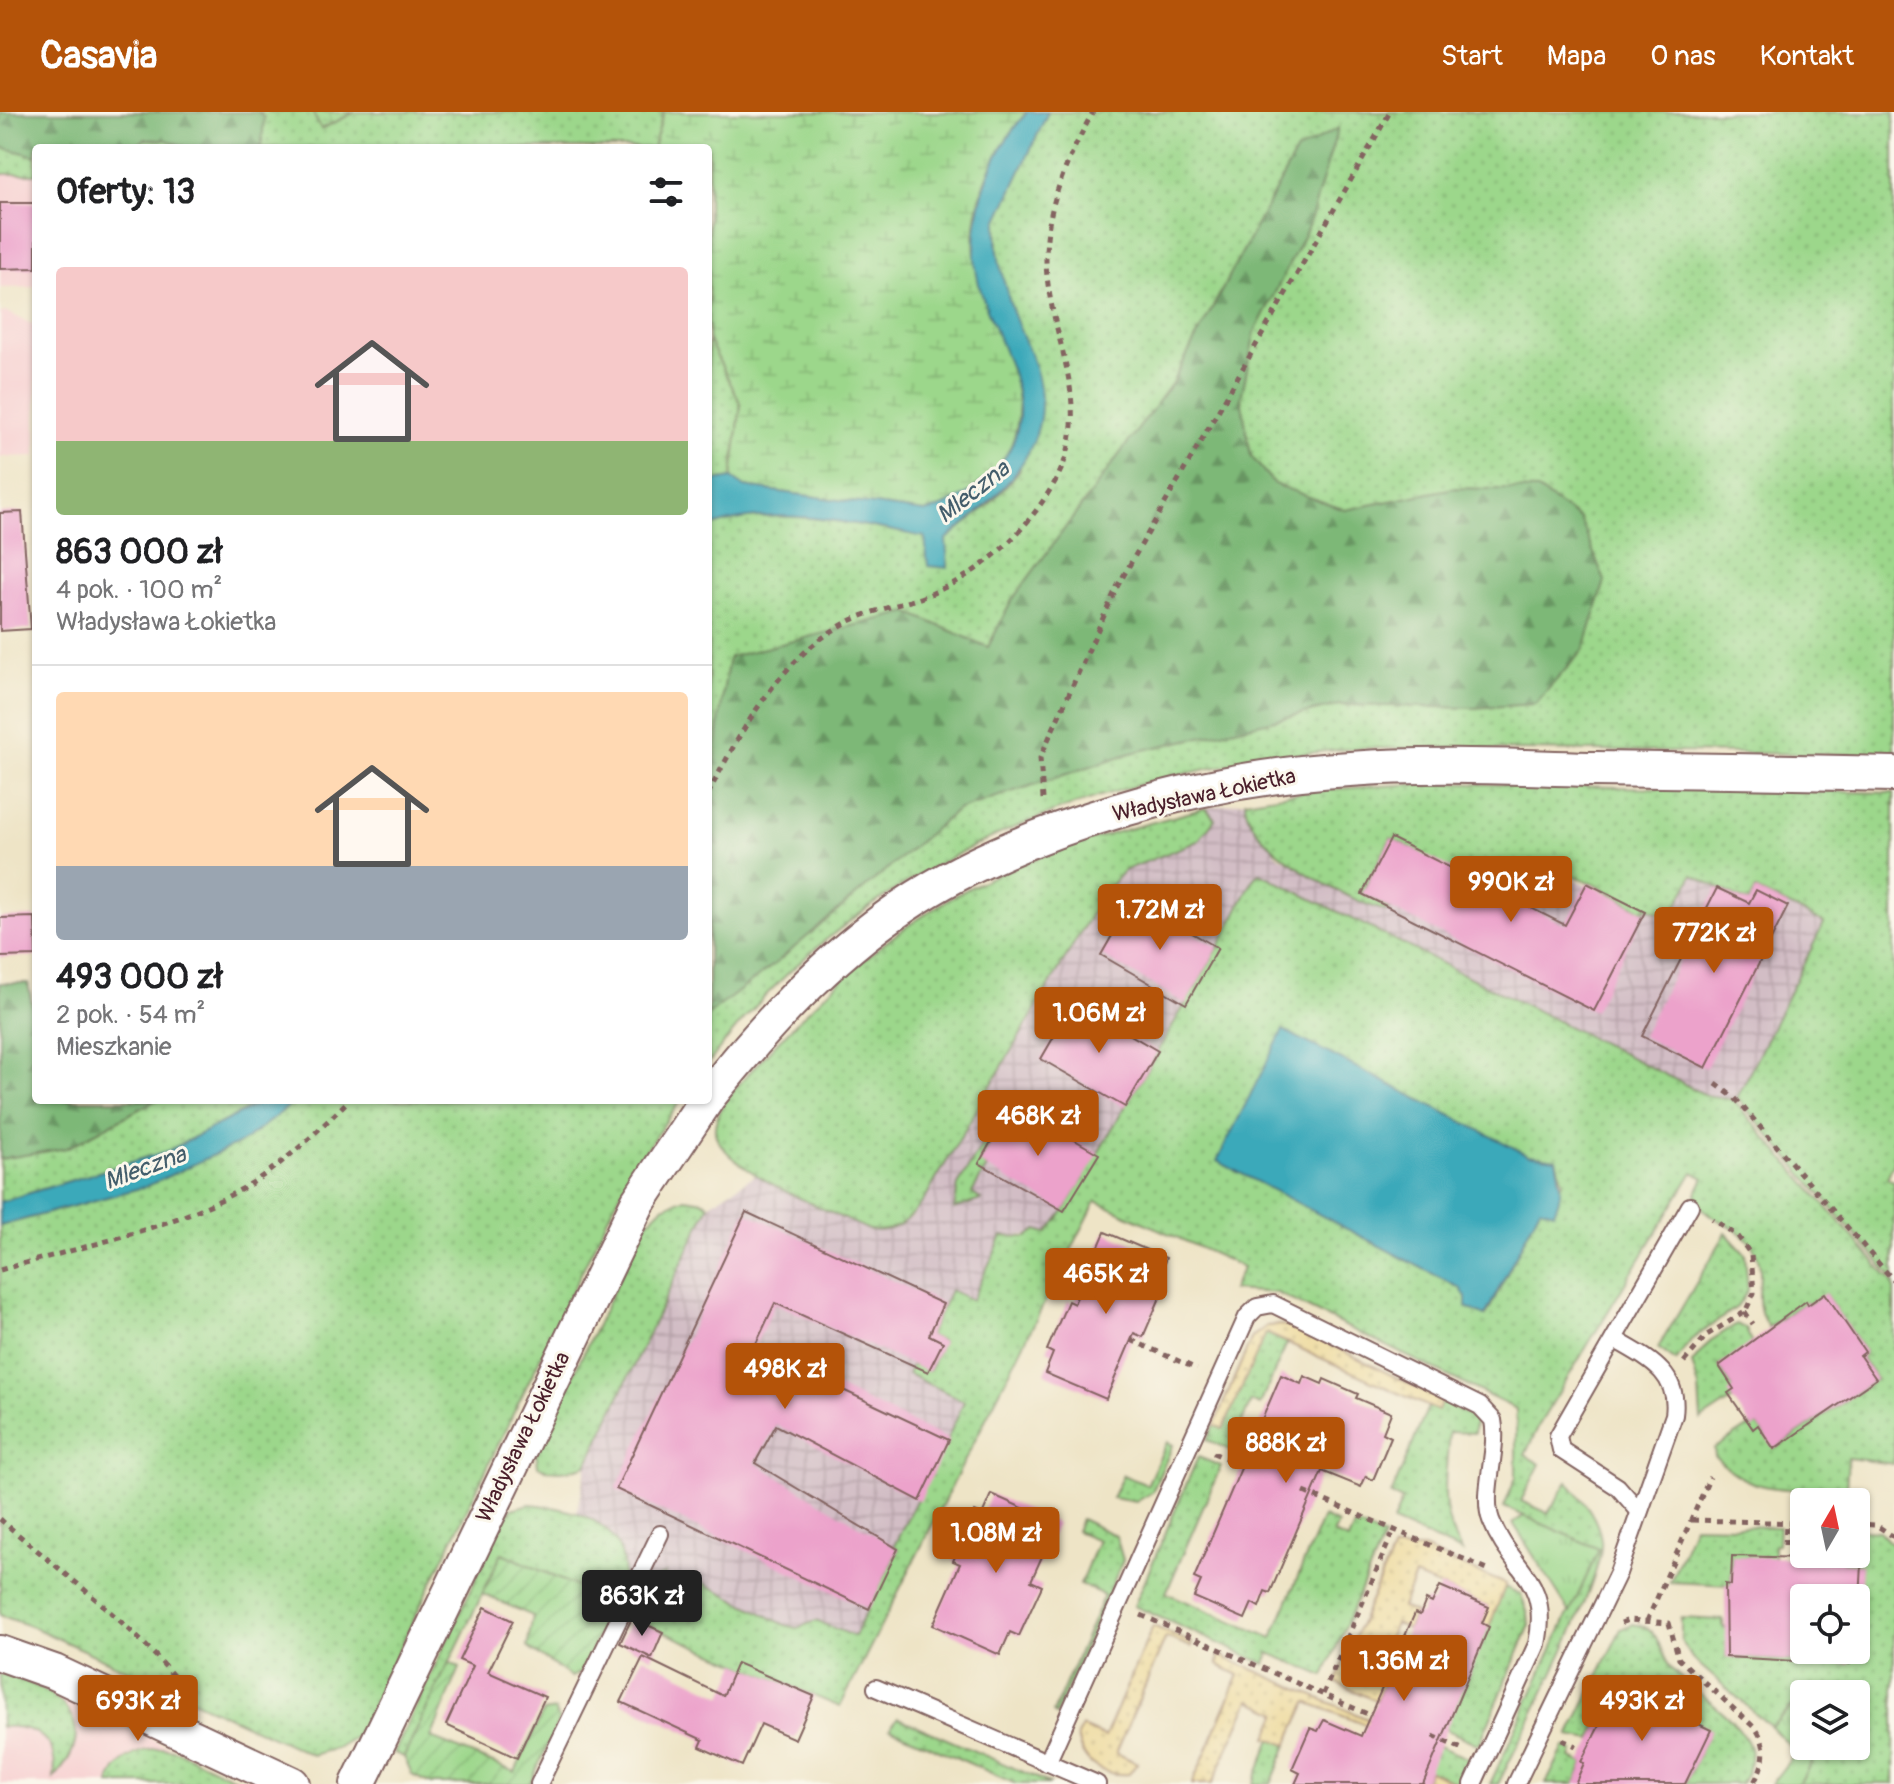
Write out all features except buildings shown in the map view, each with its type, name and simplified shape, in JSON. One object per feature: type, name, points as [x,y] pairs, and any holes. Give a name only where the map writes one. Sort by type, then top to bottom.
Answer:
[{"type":"street","name":"Władysława Łokietka","points":[[712,1092],[772,1022],[873,928],[934,886],[1005,851],[1108,815],[1218,787],[1346,769],[1449,766],[1894,774]]},
{"type":"street","name":"Władysława Łokietka","points":[[358,1784],[631,1215],[661,1164],[703,1104]]},
{"type":"street","points":[[0,1653],[54,1672],[292,1784]]},
{"type":"lane","points":[[1639,1511],[1618,1487],[1561,1450],[1558,1436],[1690,1206]]},
{"type":"lane","points":[[1047,1763],[1247,1317],[1257,1307],[1273,1304],[1480,1406],[1489,1414],[1494,1427],[1490,1516],[1535,1589],[1541,1610],[1537,1644],[1473,1784]]},
{"type":"lane","points":[[1516,1784],[1618,1573],[1674,1415],[1675,1391],[1663,1370],[1614,1339]]},
{"type":"lane","points":[[539,1784],[660,1534]]},
{"type":"lane","points":[[876,1688],[1097,1784]]},
{"type":"path","points":[[712,786],[738,737],[809,649],[838,627],[929,594],[970,573],[1008,547],[1057,478],[1070,449],[1074,407],[1046,261],[1052,214],[1062,174],[1093,112]]},
{"type":"path","points":[[1049,835],[1039,775],[1040,758],[1117,587],[1390,112]]},
{"type":"path","points":[[1716,1084],[1735,1098],[1894,1281]]},
{"type":"path","points":[[0,1270],[121,1236],[240,1189],[303,1146],[345,1104]]},
{"type":"path","points":[[1689,1370],[1683,1362],[1696,1345],[1720,1325],[1745,1312],[1755,1279],[1751,1255],[1738,1236],[1690,1206]]},
{"type":"path","points":[[1745,1312],[1753,1324]]},
{"type":"path","points":[[1131,1340],[1220,1378]]},
{"type":"path","points":[[1647,1621],[1710,1477]]},
{"type":"path","points":[[1304,1492],[1535,1589]]},
{"type":"path","points":[[0,1519],[127,1629],[177,1678],[193,1703]]},
{"type":"path","points":[[1692,1520],[1790,1523]]},
{"type":"path","points":[[1785,1545],[1786,1523]]},
{"type":"path","points":[[1870,1525],[1876,1525],[1894,1537]]},
{"type":"path","points":[[1323,1695],[1394,1530]]},
{"type":"path","points":[[1118,1605],[1372,1716]]},
{"type":"path","points":[[1616,1628],[1629,1620],[1669,1623],[1679,1659],[1762,1737],[1765,1756],[1753,1784]]},
{"type":"path","points":[[1556,1751],[1568,1726]]},
{"type":"path","points":[[1562,1740],[1576,1746]]},
{"type":"shaded area","points":[[0,174],[32,174],[32,287],[0,288]]},
{"type":"shaded area","points":[[7,312],[32,324],[32,456],[0,457],[0,313]]},
{"type":"shaded area","points":[[1245,801],[1245,810],[1278,856],[1359,898],[1391,838],[1420,853],[1536,879],[1543,875],[1567,876],[1644,911],[1693,875],[1749,903],[1756,890],[1824,923],[1737,1098],[1727,1100],[1706,1095],[1260,873],[1255,876],[1218,948],[1064,1211],[1047,1233],[1002,1237],[972,1300],[950,1290],[929,1335],[943,1342],[928,1372],[965,1401],[854,1636],[816,1621],[797,1628],[785,1625],[690,1576],[672,1600],[623,1581],[620,1548],[577,1514],[587,1465],[709,1205],[755,1175],[869,1230],[911,1218],[1101,897],[1123,871],[1198,841],[1215,819],[1206,808]]},
{"type":"shaded area","points":[[0,1674],[36,1684],[177,1751],[150,1749],[126,1759],[109,1784],[0,1784]]},
{"type":"green space","points":[[0,112],[312,112],[322,129],[355,112],[664,112],[654,144],[32,144],[32,174],[0,174]]},
{"type":"green space","points":[[0,112],[258,112],[264,117],[262,144],[178,144],[145,139],[139,144],[32,144],[32,155],[0,147]]},
{"type":"green space","points":[[312,112],[355,112],[321,129]]},
{"type":"green space","points":[[664,112],[1027,112],[1003,144],[985,182],[975,222],[976,263],[1012,370],[1017,397],[1017,423],[1010,448],[992,473],[953,502],[925,512],[745,487],[732,478],[741,404],[712,347],[712,144],[654,144]]},
{"type":"green space","points":[[1048,112],[1894,112],[1894,755],[1360,748],[1266,759],[1174,776],[1084,801],[998,835],[916,877],[840,929],[770,991],[712,1059],[712,527],[734,520],[794,517],[858,524],[946,540],[991,503],[1020,470],[1017,327],[999,269],[997,222]]},
{"type":"green space","points":[[1338,128],[1309,225],[1255,332],[1241,398],[1251,456],[1274,484],[1345,510],[1454,488],[1538,490],[1580,519],[1605,581],[1584,649],[1535,704],[1473,708],[1340,705],[1131,753],[957,810],[776,963],[712,1012],[713,791],[729,657],[908,612],[988,647],[1012,600],[1172,383],[1296,152]]},
{"type":"green space","points":[[712,347],[741,404],[732,478],[712,481]]},
{"type":"green space","points":[[1438,783],[1894,793],[1894,1162],[1887,1178],[1894,1181],[1894,1279],[1737,1098],[1824,923],[1756,890],[1749,903],[1693,875],[1671,917],[1646,907],[1645,912],[1596,885],[1570,875],[1545,875],[1537,879],[1518,901],[1460,872],[1452,887],[1420,853],[1391,838],[1362,893],[1391,909],[1386,911],[1347,896],[1279,853],[1261,836],[1249,818],[1245,801],[1317,791]]},
{"type":"green space","points":[[1206,808],[1215,819],[1198,841],[1123,871],[1101,897],[923,1202],[900,1225],[886,1230],[869,1230],[761,1178],[725,1150],[716,1136],[715,1127],[722,1108],[736,1088],[835,985],[893,937],[954,896],[1013,867],[1095,839]]},
{"type":"green space","points":[[1260,873],[1706,1095],[1733,1100],[1894,1284],[1894,1464],[1848,1458],[1846,1488],[1790,1489],[1759,1485],[1743,1479],[1715,1456],[1714,1449],[1751,1425],[1753,1428],[1758,1425],[1775,1449],[1876,1379],[1862,1358],[1865,1352],[1825,1294],[1808,1305],[1806,1302],[1768,1327],[1759,1305],[1760,1265],[1757,1255],[1745,1237],[1704,1210],[1696,1194],[1704,1178],[1693,1172],[1539,1425],[1525,1455],[1540,1464],[1521,1501],[1548,1513],[1568,1482],[1593,1516],[1601,1540],[1599,1560],[1559,1660],[1498,1784],[1490,1784],[1598,1549],[1504,1507],[1516,1477],[1516,1409],[1277,1293],[1232,1290],[1243,1267],[1096,1201],[840,1707],[647,1625],[651,1612],[635,1606],[647,1584],[665,1573],[660,1594],[672,1599],[690,1576],[785,1625],[797,1628],[816,1621],[854,1636],[898,1549],[894,1546],[964,1401],[908,1374],[912,1364],[929,1371],[942,1342],[929,1335],[950,1290],[972,1300],[1002,1236],[1027,1237],[1037,1230],[1047,1233],[1064,1211],[1218,948],[1255,876]],"holes":[[[1528,1155],[1556,1159],[1563,1182],[1540,1208],[1486,1316],[1460,1288],[1218,1161]]]},
{"type":"green space","points":[[0,983],[28,983],[32,1004],[32,1104],[257,1104],[168,1151],[0,1202]]},
{"type":"green space","points":[[0,983],[28,983],[32,1004],[32,1104],[149,1104],[67,1148],[0,1159]]},
{"type":"green space","points":[[1007,1103],[1012,1104],[979,1162],[987,1167],[972,1193],[981,1200],[954,1209],[958,1185]]},
{"type":"green space","points":[[292,1104],[678,1104],[640,1158],[612,1209],[358,1735],[337,1748],[312,1755],[35,1628],[0,1615],[0,1226],[147,1186],[244,1141]]},
{"type":"green space","points":[[685,1198],[704,1201],[709,1205],[587,1465],[556,1471],[538,1466],[536,1452],[645,1225],[663,1207]]},
{"type":"green space","points":[[1726,1233],[1745,1254],[1748,1290],[1737,1307],[1691,1340],[1676,1361],[1658,1348]]},
{"type":"green space","points":[[1737,1324],[1746,1329],[1752,1344],[1719,1366],[1734,1389],[1733,1399],[1701,1420],[1699,1388],[1692,1363],[1710,1341]]},
{"type":"green space","points":[[1265,1333],[1287,1343],[1260,1405],[1251,1401],[1230,1450],[1207,1440],[1214,1425],[1224,1428]]},
{"type":"green space","points":[[1442,1400],[1475,1420],[1474,1433],[1449,1432],[1446,1508],[1462,1552],[1393,1522],[1402,1500],[1391,1495],[1428,1407],[1438,1410]]},
{"type":"green space","points":[[1167,1442],[1173,1445],[1152,1492],[1136,1502],[1112,1498],[1123,1475],[1147,1485]]},
{"type":"green space","points":[[1198,1457],[1221,1466],[1166,1593],[1272,1638],[1323,1517],[1338,1524],[1333,1534],[1348,1540],[1355,1525],[1384,1537],[1324,1676],[1269,1653],[1265,1664],[1134,1606]]},
{"type":"green space","points":[[530,1504],[574,1512],[601,1525],[611,1535],[619,1547],[624,1567],[616,1598],[613,1603],[502,1553],[404,1757],[394,1753],[506,1515],[511,1512],[508,1510]]},
{"type":"green space","points":[[1524,1516],[1599,1549],[1570,1613],[1513,1523]]},
{"type":"green space","points":[[1081,1519],[1116,1536],[1123,1560],[1056,1715],[1053,1713],[1104,1595],[1080,1584],[1098,1540],[1076,1531]]},
{"type":"green space","points":[[1694,1525],[1779,1527],[1774,1559],[1732,1557],[1731,1585],[1670,1582]]},
{"type":"green space","points":[[1870,1530],[1879,1531],[1894,1547],[1894,1784],[1799,1784],[1812,1760],[1870,1760],[1870,1680],[1790,1680],[1790,1708],[1771,1727],[1692,1658],[1681,1640],[1681,1618],[1723,1620],[1723,1627],[1728,1627],[1726,1657],[1790,1661],[1790,1664],[1870,1664],[1870,1584],[1860,1584],[1861,1568],[1870,1568]]},
{"type":"green space","points":[[502,1553],[613,1603],[581,1672],[571,1677],[527,1647],[533,1616],[482,1594]]},
{"type":"green space","points":[[1505,1587],[1520,1594],[1528,1613],[1529,1627],[1479,1745],[1445,1729]]},
{"type":"green space","points":[[1632,1624],[1649,1629],[1654,1634],[1670,1667],[1737,1726],[1745,1737],[1751,1757],[1741,1784],[1685,1784],[1710,1730],[1684,1717],[1686,1712],[1610,1699],[1591,1740],[1569,1736],[1621,1629]]},
{"type":"green space","points":[[449,1662],[460,1668],[431,1738],[515,1772],[543,1712],[555,1710],[559,1720],[530,1784],[431,1784],[412,1775],[404,1757]]},
{"type":"green space","points":[[0,1674],[39,1688],[55,1698],[74,1723],[76,1740],[69,1758],[54,1778],[53,1754],[42,1738],[25,1728],[1,1727]]},
{"type":"green space","points":[[1790,1709],[1790,1746],[1771,1727]]},
{"type":"green space","points":[[898,1718],[1051,1784],[1016,1784],[890,1728]]},
{"type":"green space","points":[[1271,1739],[1287,1745],[1271,1784],[1253,1784]]},
{"type":"green space","points":[[1431,1743],[1472,1760],[1460,1784],[1420,1767],[1436,1753]]},
{"type":"green space","points":[[1564,1747],[1573,1751],[1571,1758],[1584,1763],[1575,1784],[1546,1784]]},
{"type":"green space","points":[[162,1748],[177,1751],[247,1784],[109,1784],[117,1768],[130,1757]]},
{"type":"green space","points":[[1790,1760],[1812,1760],[1799,1784],[1771,1784]]},
{"type":"sand","points":[[1267,1326],[1295,1327],[1442,1400],[1438,1411],[1266,1333],[1223,1429],[1214,1425],[1252,1337]]},
{"type":"sand","points":[[1393,1549],[1423,1549],[1506,1584],[1489,1627],[1482,1623],[1488,1607],[1415,1576],[1402,1607],[1415,1613],[1408,1629],[1395,1623],[1374,1671],[1387,1677],[1376,1701],[1335,1682]]},
{"type":"sand","points":[[1153,1626],[1192,1643],[1191,1647],[1166,1637],[1116,1753],[1137,1763],[1129,1774],[1110,1773],[1089,1761],[1077,1736],[1082,1727],[1105,1737]]},
{"type":"sand","points":[[1219,1655],[1370,1720],[1368,1726],[1307,1702],[1287,1745],[1267,1738],[1278,1713],[1250,1700],[1212,1784],[1192,1784],[1239,1675],[1218,1665]]},
{"type":"sand","points":[[1429,1771],[1460,1784],[1423,1784]]},
{"type":"water","name":"Mleczna","points":[[1027,112],[1048,112],[997,222],[1000,264],[1008,295],[1037,374],[1041,401],[1039,425],[1031,448],[1002,489],[946,540],[948,568],[928,566],[925,537],[845,522],[787,516],[732,520],[712,527],[712,481],[732,478],[745,487],[925,512],[961,497],[992,473],[1011,446],[1019,420],[1017,393],[1010,366],[979,285],[975,237],[987,179],[1014,128]]},
{"type":"water","points":[[1283,1030],[1528,1155],[1556,1159],[1560,1192],[1554,1212],[1540,1208],[1485,1316],[1466,1307],[1466,1297],[1460,1288],[1217,1161]]},
{"type":"water","name":"Mleczna","points":[[257,1104],[292,1104],[244,1141],[147,1186],[0,1226],[0,1202],[168,1151]]}]
